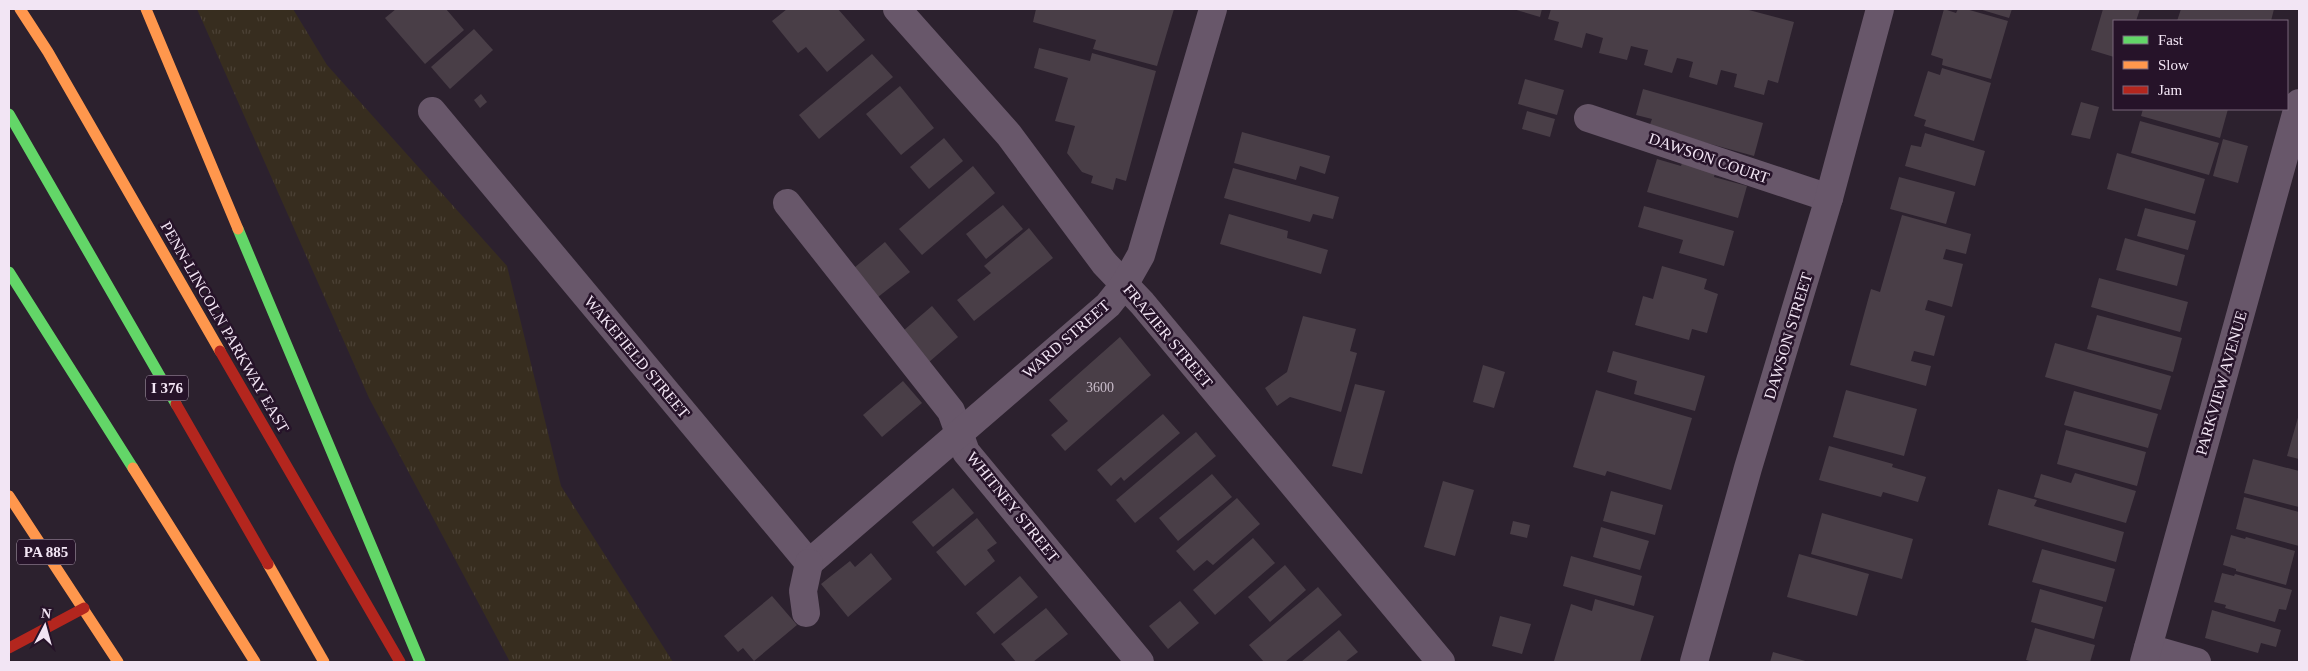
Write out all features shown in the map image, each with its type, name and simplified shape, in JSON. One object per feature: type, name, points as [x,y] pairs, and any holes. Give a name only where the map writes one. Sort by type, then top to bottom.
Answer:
[{"type":"main road","name":"PENN-LINCOLN PARKWAY EAST","points":[[20,9],[52,60],[400,662]]},
{"type":"main road","points":[[146,9],[420,662]]},
{"type":"main road","name":"I 376","points":[[9,114],[324,662]]},
{"type":"main road","points":[[9,272],[255,662]]},
{"type":"main road","name":"PA 885","points":[[9,496],[118,662]]},
{"type":"main road","points":[[9,648],[84,608]]},
{"type":"street","name":"FRAZIER STREET","points":[[897,9],[1009,135],[1104,263],[1124,284],[1441,662]]},
{"type":"street","name":"WARD STREET","points":[[809,563],[958,432],[1108,305],[1124,284],[1141,255],[1213,9]]},
{"type":"street","name":"DAWSON STREET","points":[[1694,662],[1748,468],[1829,198],[1880,9]]},
{"type":"street","name":"PARKVIEW AVENUE","points":[[2146,655],[2299,103]]},
{"type":"street","name":"WAKEFIELD STREET","points":[[432,111],[809,563]]},
{"type":"street","name":"DAWSON COURT","points":[[1588,118],[1829,198]]},
{"type":"street","name":"WHITNEY STREET","points":[[787,203],[946,404],[951,411],[966,452],[1140,662]]},
{"type":"street","points":[[806,613],[803,591],[809,563]]},
{"type":"street","points":[[2146,655],[2197,662]]},
{"type":"green space","points":[[197,9],[293,9],[327,65],[507,266],[561,486],[673,662],[510,662],[369,398]]},
{"type":"building","points":[[396,9],[446,9],[464,30],[425,64],[385,18]]},
{"type":"building","points":[[787,9],[838,9],[865,40],[827,72],[806,47],[798,53],[772,21]]},
{"type":"building","points":[[1036,9],[1174,9],[1157,66],[1093,49],[1096,40],[1033,22]]},
{"type":"building","points":[[1513,9],[1542,9],[1540,17]]},
{"type":"building","points":[[1551,9],[1745,9],[1794,22],[1778,83],[1768,80],[1764,95],[1734,87],[1737,74],[1721,70],[1717,85],[1689,77],[1693,62],[1686,60],[1677,58],[1672,73],[1644,65],[1648,50],[1631,46],[1627,60],[1599,53],[1603,38],[1586,33],[1582,48],[1554,40],[1559,22],[1548,19]]},
{"type":"building","points":[[1944,9],[1956,13],[1958,9],[1966,9],[2008,21],[1991,79],[1942,65],[1943,59],[1931,55]]},
{"type":"building","points":[[1979,9],[2012,9],[2009,18]]},
{"type":"building","points":[[2103,9],[2140,9],[2136,20],[2113,20],[2113,57],[2091,50]]},
{"type":"building","points":[[2181,9],[2274,9],[2271,20],[2177,20]]},
{"type":"building","points":[[474,29],[493,50],[450,89],[431,67]]},
{"type":"building","points":[[1039,48],[1090,61],[1092,53],[1156,71],[1126,181],[1116,178],[1113,190],[1091,183],[1093,176],[1082,172],[1067,153],[1075,126],[1055,121],[1068,78],[1034,68]]},
{"type":"building","points":[[872,54],[893,77],[819,139],[799,115]]},
{"type":"building","points":[[1942,68],[1991,83],[1974,141],[1924,126],[1926,120],[1914,116],[1928,71],[1940,75]]},
{"type":"building","points":[[1525,79],[1564,90],[1557,115],[1518,104]]},
{"type":"building","points":[[900,86],[934,128],[901,155],[866,114]]},
{"type":"building","points":[[1643,89],[1763,123],[1754,156],[1649,127],[1652,119],[1636,115]]},
{"type":"building","points":[[481,94],[487,102],[480,108],[474,100]]},
{"type":"building","points":[[2081,102],[2099,107],[2090,139],[2071,135]]},
{"type":"building","points":[[2143,110],[2228,110],[2220,138],[2141,116]]},
{"type":"building","points":[[1527,111],[1555,119],[1550,137],[1522,129]]},
{"type":"building","points":[[2140,121],[2219,143],[2209,175],[2131,153]]},
{"type":"building","points":[[1242,132],[1330,156],[1325,174],[1300,166],[1296,180],[1234,163]]},
{"type":"building","points":[[1925,133],[1985,151],[1975,186],[1905,166],[1911,145],[1921,147]]},
{"type":"building","points":[[944,138],[963,161],[929,189],[910,167]]},
{"type":"building","points":[[2223,139],[2248,146],[2238,183],[2213,176]]},
{"type":"building","points":[[2117,153],[2205,179],[2195,214],[2107,189]]},
{"type":"building","points":[[1657,159],[1681,166],[1683,160],[1716,169],[1714,177],[1747,186],[1738,218],[1647,192]]},
{"type":"building","points":[[973,166],[995,193],[922,255],[899,229]]},
{"type":"building","points":[[1233,168],[1339,197],[1333,219],[1313,214],[1310,222],[1224,198]]},
{"type":"building","points":[[1899,177],[1955,192],[1946,224],[1890,209]]},
{"type":"building","points":[[1003,205],[1023,229],[986,259],[966,234]]},
{"type":"building","points":[[1644,206],[1734,231],[1724,266],[1679,253],[1683,240],[1638,227]]},
{"type":"building","points":[[2145,208],[2196,221],[2188,250],[2137,236]]},
{"type":"building","points":[[1229,214],[1288,231],[1287,238],[1328,250],[1321,274],[1220,244]]},
{"type":"building","points":[[1902,215],[1971,234],[1966,254],[1946,249],[1943,259],[1963,264],[1952,307],[1928,300],[1925,310],[1945,316],[1934,356],[1914,351],[1911,361],[1931,366],[1926,386],[1850,365],[1871,289],[1880,292]]},
{"type":"building","points":[[1029,228],[1053,258],[974,321],[957,300],[991,273],[984,266]]},
{"type":"building","points":[[2125,238],[2185,255],[2177,286],[2116,270]]},
{"type":"building","points":[[885,242],[910,272],[878,297],[854,268]]},
{"type":"building","points":[[1662,266],[1707,279],[1704,289],[1718,294],[1707,333],[1692,329],[1689,340],[1635,325],[1643,296],[1653,299]]},
{"type":"building","points":[[2099,278],[2188,302],[2180,332],[2091,307]]},
{"type":"building","points":[[932,306],[958,337],[929,362],[903,331]]},
{"type":"building","points":[[2097,315],[2182,338],[2173,372],[2087,349]]},
{"type":"building","points":[[1303,316],[1356,329],[1350,351],[1357,353],[1341,412],[1290,397],[1277,406],[1265,388],[1287,372]]},
{"type":"building","points":[[1120,337],[1151,375],[1065,451],[1051,435],[1068,421],[1049,400]]},
{"type":"building","points":[[2055,343],[2171,376],[2161,410],[2045,377]]},
{"type":"building","points":[[1613,351],[1705,376],[1695,411],[1634,394],[1637,381],[1607,372]]},
{"type":"building","points":[[1483,365],[1505,372],[1494,408],[1473,402]]},
{"type":"building","points":[[903,381],[922,403],[882,437],[863,415]]},
{"type":"building","points":[[1355,384],[1385,391],[1362,474],[1332,466]]},
{"type":"building","points":[[1596,390],[1692,418],[1671,490],[1607,471],[1605,476],[1573,467]]},
{"type":"building","points":[[1846,390],[1917,409],[1904,456],[1833,437]]},
{"type":"building","points":[[2074,391],[2158,414],[2148,448],[2064,425]]},
{"type":"building","points":[[1163,414],[1180,433],[1124,481],[1121,477],[1111,486],[1097,470]]},
{"type":"building","points":[[2299,414],[2299,459],[2287,456]]},
{"type":"building","points":[[2066,430],[2146,452],[2137,486],[2057,464]]},
{"type":"building","points":[[1196,432],[1216,456],[1135,523],[1116,500]]},
{"type":"building","points":[[1829,446],[1893,464],[1892,467],[1926,477],[1918,502],[1883,492],[1881,497],[1819,480]]},
{"type":"building","points":[[2253,459],[2299,471],[2299,507],[2244,493]]},
{"type":"building","points":[[2075,473],[2136,491],[2126,523],[2034,497],[2041,474],[2071,483]]},
{"type":"building","points":[[1212,474],[1232,497],[1178,541],[1159,518]]},
{"type":"building","points":[[1443,481],[1474,490],[1455,556],[1424,547]]},
{"type":"building","points":[[953,488],[974,513],[933,547],[912,522]]},
{"type":"building","points":[[1998,489],[2037,500],[2034,506],[2124,532],[2116,562],[1988,525]]},
{"type":"building","points":[[1611,491],[1663,505],[1655,535],[1603,521]]},
{"type":"building","points":[[2244,497],[2299,512],[2299,546],[2236,529]]},
{"type":"building","points":[[1237,498],[1260,524],[1213,565],[1207,560],[1194,571],[1176,551]]},
{"type":"building","points":[[1822,513],[1913,539],[1902,579],[1811,554]]},
{"type":"building","points":[[977,518],[997,543],[987,550],[995,561],[965,586],[936,552]]},
{"type":"building","points":[[1513,521],[1530,525],[1527,538],[1510,534]]},
{"type":"building","points":[[1601,527],[1649,541],[1640,570],[1593,557]]},
{"type":"building","points":[[2231,535],[2245,539],[2246,537],[2295,551],[2286,585],[2236,571],[2236,569],[2223,565]]},
{"type":"building","points":[[1253,538],[1275,563],[1215,615],[1193,590]]},
{"type":"building","points":[[2042,549],[2115,569],[2106,602],[2032,582]]},
{"type":"building","points":[[871,553],[892,579],[848,617],[821,584],[850,561],[855,567]]},
{"type":"building","points":[[1799,554],[1869,574],[1857,616],[1787,597]]},
{"type":"building","points":[[1571,556],[1642,576],[1634,606],[1563,586]]},
{"type":"building","points":[[1285,565],[1306,590],[1270,622],[1248,597]]},
{"type":"building","points":[[2222,573],[2234,576],[2235,574],[2292,590],[2286,610],[2279,609],[2275,622],[2225,608],[2226,605],[2214,602]]},
{"type":"building","points":[[1020,576],[1038,597],[994,634],[976,613]]},
{"type":"building","points":[[1318,587],[1342,615],[1285,662],[1264,662],[1249,645]]},
{"type":"building","points":[[2040,589],[2103,607],[2094,639],[2031,622]]},
{"type":"building","points":[[772,596],[797,625],[754,661],[743,648],[738,652],[724,636]]},
{"type":"building","points":[[1595,599],[1654,616],[1640,662],[1554,661],[1571,604],[1592,611]]},
{"type":"building","points":[[1180,601],[1199,623],[1168,649],[1149,626]]},
{"type":"building","points":[[1046,608],[1068,634],[1033,662],[1016,662],[1001,644]]},
{"type":"building","points":[[2212,610],[2281,630],[2276,647],[2261,643],[2258,653],[2205,638]]},
{"type":"building","points":[[1500,616],[1531,624],[1522,654],[1492,646]]},
{"type":"building","points":[[2035,628],[2095,645],[2090,662],[2033,662],[2026,660]]},
{"type":"building","points":[[1339,630],[1358,652],[1345,662],[1301,662]]},
{"type":"building","points":[[1773,652],[1809,662],[1770,662]]},
{"type":"traffic: fast","points":[[9,114],[176,404]]},
{"type":"traffic: fast","points":[[238,229],[420,662]]},
{"type":"traffic: fast","points":[[9,272],[133,468]]},
{"type":"traffic: slow","points":[[20,9],[48,52],[220,351]]},
{"type":"traffic: slow","points":[[146,9],[238,229]]},
{"type":"traffic: slow","points":[[133,468],[255,662]]},
{"type":"traffic: slow","points":[[9,496],[118,662]]},
{"type":"traffic: slow","points":[[268,564],[324,662]]},
{"type":"traffic: jam","points":[[220,351],[400,662]]},
{"type":"traffic: jam","points":[[176,404],[268,564]]},
{"type":"traffic: jam","points":[[9,648],[84,608]]}]
